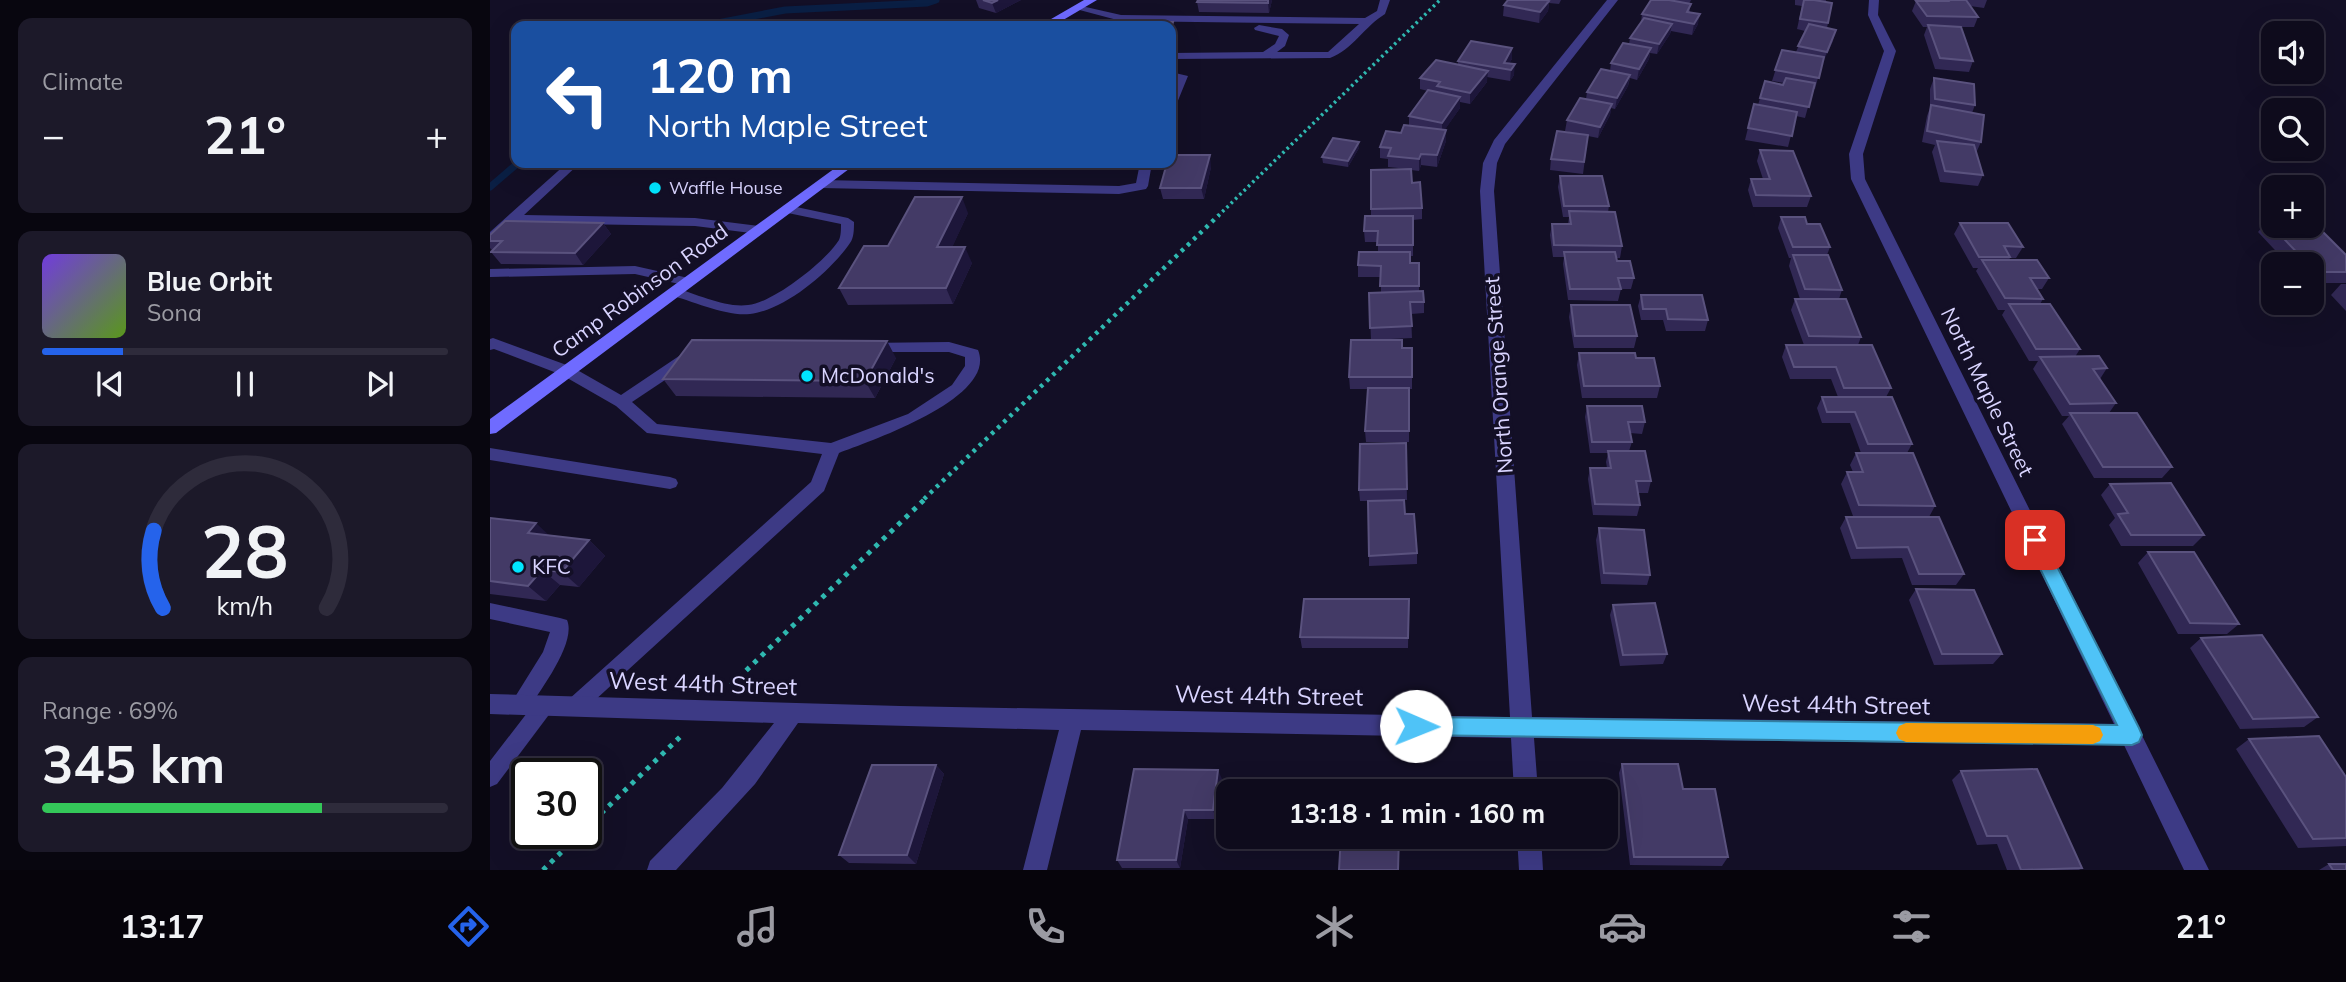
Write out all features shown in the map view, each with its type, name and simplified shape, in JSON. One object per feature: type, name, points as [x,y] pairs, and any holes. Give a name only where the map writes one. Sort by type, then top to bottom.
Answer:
[{"type":"main road","points":[[1055,21],[1092,0]]},
{"type":"main road","name":"Camp Robinson Road","points":[[490,428],[843,168]]},
{"type":"street","name":"North Orange Street","points":[[1525,779],[1487,191],[1490,163],[1499,143],[1613,0]]},
{"type":"street","name":"North Maple Street","points":[[1874,0],[1873,15],[1889,51],[1856,154],[1858,180],[2197,870]]},
{"type":"street","name":"West 44th Street","points":[[490,704],[792,714],[1522,728],[2132,735]]},
{"type":"street","points":[[659,870],[738,788],[777,739],[792,714]]},
{"type":"street","points":[[1035,870],[1073,719]]},
{"type":"street","points":[[1530,849],[1531,870]]},
{"type":"lane","points":[[1176,56],[1330,55],[1339,50],[1367,21],[1382,12],[1385,0]]},
{"type":"lane","points":[[1077,8],[1121,18],[1367,21]]},
{"type":"lane","points":[[1176,27],[1260,27],[1281,32],[1284,35],[1280,46],[1265,56]]},
{"type":"lane","points":[[1176,75],[1183,76],[1176,92]]},
{"type":"lane","points":[[490,239],[568,168]]},
{"type":"lane","points":[[821,184],[1119,190],[1142,186],[1145,168]]},
{"type":"lane","points":[[490,273],[635,270],[748,311],[778,300],[815,271],[846,240],[848,222],[787,209]]},
{"type":"lane","points":[[511,219],[695,222],[759,230]]},
{"type":"lane","points":[[491,344],[567,370],[621,402],[653,429],[832,449],[913,418],[957,389],[972,367],[973,354],[949,347],[852,347]]},
{"type":"lane","points":[[621,402],[694,353],[706,351]]},
{"type":"lane","points":[[575,706],[818,486],[832,449]]},
{"type":"lane","points":[[490,454],[670,483]]},
{"type":"lane","points":[[490,611],[560,626],[550,658],[520,705]]},
{"type":"lane","points":[[490,777],[544,706]]},
{"type":"path","points":[[602,813],[681,737],[703,711],[1195,240],[1440,0]]},
{"type":"path","points":[[543,870],[565,849]]},
{"type":"building","points":[[1268,0],[1268,3],[1197,2]]},
{"type":"building","points":[[1508,0],[1549,1],[1540,12],[1504,5]]},
{"type":"building","points":[[1651,0],[1691,4],[1687,12],[1700,14],[1694,24],[1642,14]]},
{"type":"building","points":[[1804,0],[1832,3],[1828,23],[1800,19]]},
{"type":"building","points":[[1966,0],[1978,17],[1927,16],[1916,1]]},
{"type":"building","points":[[1644,18],[1672,24],[1659,44],[1630,38]]},
{"type":"building","points":[[846,20],[926,21],[845,21]]},
{"type":"building","points":[[1809,24],[1836,30],[1827,52],[1798,46]]},
{"type":"building","points":[[1928,25],[1961,27],[1973,61],[1940,58]]},
{"type":"building","points":[[1471,41],[1512,48],[1504,63],[1515,64],[1511,70],[1458,61]]},
{"type":"building","points":[[1623,43],[1651,48],[1639,69],[1611,63]]},
{"type":"building","points":[[1782,50],[1824,57],[1819,78],[1775,70]]},
{"type":"building","points":[[1436,60],[1488,71],[1470,93],[1437,86],[1440,82],[1420,78]]},
{"type":"building","points":[[1601,69],[1630,75],[1617,98],[1587,92]]},
{"type":"building","points":[[1786,78],[1815,83],[1809,107],[1760,98],[1765,81],[1783,85]]},
{"type":"building","points":[[1934,78],[1974,84],[1975,105],[1935,99]]},
{"type":"building","points":[[1428,90],[1460,97],[1442,123],[1409,116]]},
{"type":"building","points":[[1580,98],[1612,104],[1600,127],[1567,120]]},
{"type":"building","points":[[1754,104],[1797,112],[1792,136],[1748,128]]},
{"type":"building","points":[[1931,105],[1984,115],[1981,142],[1927,131]]},
{"type":"building","points":[[1404,125],[1446,130],[1437,155],[1421,154],[1419,159],[1388,156],[1391,148],[1380,147],[1386,131],[1401,133]]},
{"type":"building","points":[[1557,131],[1588,135],[1584,162],[1551,159]]},
{"type":"building","points":[[1333,138],[1359,142],[1348,161],[1322,157]]},
{"type":"building","points":[[1937,141],[1974,145],[1983,175],[1945,171]]},
{"type":"building","points":[[1760,150],[1793,151],[1811,196],[1756,195],[1751,179],[1770,179]]},
{"type":"building","points":[[1176,155],[1210,155],[1201,188],[1160,188],[1166,168],[1176,168]]},
{"type":"building","points":[[1411,169],[1412,183],[1420,182],[1422,208],[1371,209],[1371,170]]},
{"type":"building","points":[[1560,176],[1602,176],[1609,206],[1564,206]]},
{"type":"building","points":[[915,197],[962,197],[937,247],[965,247],[946,288],[839,288],[864,246],[888,246]]},
{"type":"building","points":[[1569,211],[1615,212],[1622,246],[1554,245],[1552,224],[1571,224]]},
{"type":"building","points":[[1365,216],[1413,216],[1413,245],[1377,245],[1378,231],[1364,231]]},
{"type":"building","points":[[1781,217],[1805,217],[1807,224],[1820,224],[1830,247],[1793,247]]},
{"type":"building","points":[[505,221],[603,223],[575,253],[491,252],[502,241],[490,241],[490,235]]},
{"type":"building","points":[[1960,223],[2008,223],[2023,247],[2004,246],[2010,257],[1979,257]]},
{"type":"building","points":[[2324,233],[2346,255],[2346,272],[2324,272],[2324,252],[2297,252],[2283,238],[2324,238]]},
{"type":"building","points":[[1359,252],[1410,252],[1410,263],[1419,263],[1419,286],[1380,286],[1381,266],[1358,265]]},
{"type":"building","points":[[1564,252],[1615,252],[1617,261],[1630,261],[1634,278],[1618,278],[1621,289],[1570,289]]},
{"type":"building","points":[[1793,255],[1828,255],[1842,290],[1805,289]]},
{"type":"building","points":[[1982,260],[2037,260],[2049,278],[2030,278],[2043,299],[2005,298]]},
{"type":"building","points":[[1423,291],[1424,302],[1410,302],[1412,326],[1370,328],[1369,293]]},
{"type":"building","points":[[1641,295],[1702,295],[1708,320],[1668,319],[1666,309],[1643,309]]},
{"type":"building","points":[[1795,299],[1846,299],[1861,337],[1809,336]]},
{"type":"building","points":[[2009,304],[2050,304],[2080,349],[2036,349]]},
{"type":"building","points":[[1571,305],[1630,305],[1637,336],[1575,336]]},
{"type":"building","points":[[692,340],[887,341],[865,381],[663,379]]},
{"type":"building","points":[[1351,340],[1402,340],[1402,348],[1412,348],[1412,377],[1349,377]]},
{"type":"building","points":[[1786,345],[1872,345],[1891,388],[1844,388],[1836,367],[1794,367]]},
{"type":"building","points":[[1579,353],[1635,353],[1636,358],[1654,358],[1660,386],[1584,386]]},
{"type":"building","points":[[2099,356],[2107,368],[2093,369],[2116,403],[2070,404],[2040,357]]},
{"type":"building","points":[[1368,388],[1409,388],[1409,431],[1365,431]]},
{"type":"building","points":[[1822,397],[1892,397],[1912,444],[1868,444],[1855,412],[1827,412]]},
{"type":"building","points":[[1587,406],[1642,406],[1645,422],[1628,422],[1632,442],[1592,442]]},
{"type":"building","points":[[2070,413],[2137,413],[2172,467],[2103,467]]},
{"type":"building","points":[[1406,443],[1407,489],[1359,490],[1360,444]]},
{"type":"building","points":[[1608,451],[1645,451],[1651,481],[1636,481],[1640,505],[1595,504],[1590,468],[1611,468]]},
{"type":"building","points":[[1856,453],[1913,453],[1935,506],[1859,505],[1847,472],[1863,472]]},
{"type":"building","points":[[2171,483],[2204,535],[2131,535],[2118,514],[2128,513],[2110,484]]},
{"type":"building","points":[[1404,500],[1405,514],[1414,514],[1417,553],[1369,556],[1368,501]]},
{"type":"building","points":[[1846,517],[1939,517],[1964,574],[1919,574],[1908,547],[1857,548]]},
{"type":"building","points":[[490,518],[536,523],[528,533],[589,540],[562,572],[542,570],[528,586],[490,581]]},
{"type":"building","points":[[1599,528],[1644,530],[1650,575],[1604,573]]},
{"type":"building","points":[[2148,552],[2194,552],[2239,624],[2190,623]]},
{"type":"building","points":[[1916,589],[1974,590],[2002,654],[1942,654]]},
{"type":"building","points":[[1304,599],[1409,599],[1408,638],[1300,637]]},
{"type":"building","points":[[1655,603],[1667,654],[1623,655],[1613,605]]},
{"type":"building","points":[[2262,635],[2318,717],[2253,719],[2201,638]]},
{"type":"building","points":[[2319,736],[2346,777],[2346,838],[2313,839],[2249,739]]},
{"type":"building","points":[[1622,764],[1678,764],[1683,789],[1715,789],[1728,857],[1634,857]]},
{"type":"building","points":[[872,765],[936,765],[907,855],[839,855]]},
{"type":"building","points":[[1134,769],[1218,770],[1213,810],[1184,810],[1176,860],[1117,860]]},
{"type":"building","points":[[2037,769],[2082,868],[2021,870],[2007,836],[1987,836],[1961,771]]},
{"type":"building","points":[[1340,849],[1399,849],[1398,870],[1339,870]]},
{"type":"building","points":[[2329,864],[2346,864],[2346,870],[2333,870]]},
{"type":"waterway","points":[[728,21],[785,10],[927,3],[936,0]]},
{"type":"waterway","points":[[490,187],[512,168]]},
{"type":"slow traffic","points":[[1906,733],[2093,735]]},
{"type":"place","name":"Waffle House","points":[[655,188]]},
{"type":"place","name":"McDonald's","points":[[807,376]]},
{"type":"place","name":"KFC","points":[[518,567]]},
{"type":"route","points":[[1416,726],[2132,735],[2035,540]]}]
